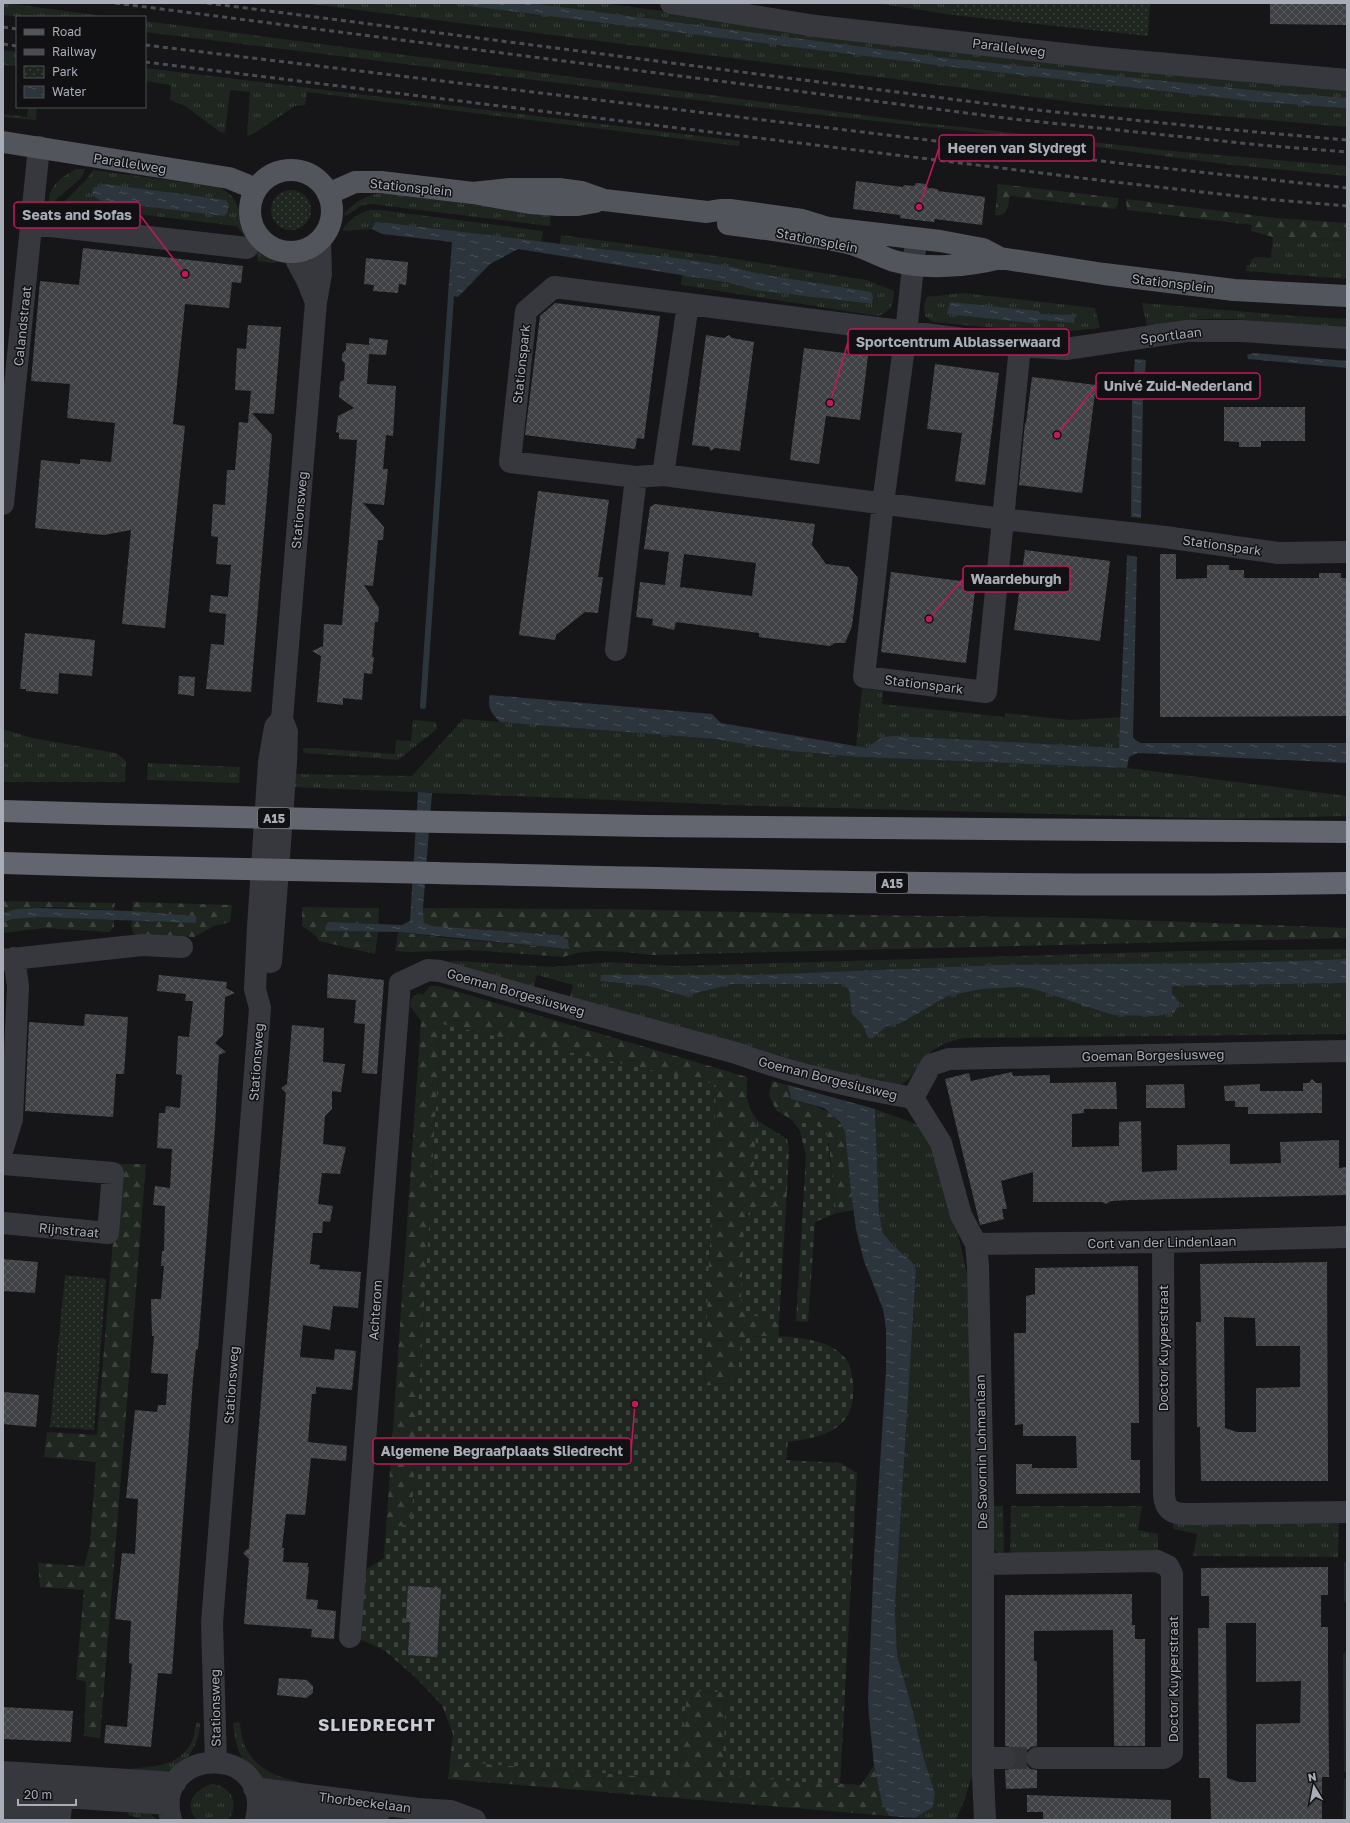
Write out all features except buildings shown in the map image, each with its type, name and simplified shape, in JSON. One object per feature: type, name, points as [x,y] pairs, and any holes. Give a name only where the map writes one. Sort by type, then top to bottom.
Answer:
[{"type":"highway","name":"A15","points":[[3,811],[661,826],[1347,832]]},
{"type":"highway","name":"A15","points":[[3,863],[866,883],[1248,885],[1347,883]]},
{"type":"main road","name":"Parallelweg","points":[[3,142],[229,178],[256,189]]},
{"type":"main road","points":[[294,170],[301,171],[314,177],[320,182],[328,194],[331,202],[332,219],[320,241],[302,251],[292,252],[278,250],[271,247],[265,243],[252,225],[250,210],[256,189],[266,179],[279,172],[294,170]]},
{"type":"main road","name":"Stationsplein","points":[[328,194],[355,182],[381,182],[473,193],[510,189],[559,188],[581,192],[604,200],[707,212],[720,210],[753,212],[802,220],[828,228],[940,241],[983,249],[1000,258],[1104,274],[1234,290],[1347,296]]},
{"type":"main road","name":"Stationsplein","points":[[707,212],[717,223],[850,244],[895,261],[913,264],[936,266],[964,265],[984,263],[1000,258]]},
{"type":"street","name":"Parallelweg","points":[[672,3],[816,26],[1109,59],[1347,80]]},
{"type":"street","name":"Calandstraat","points":[[3,504],[10,365],[32,224],[39,147]]},
{"type":"street","points":[[32,224],[247,248]]},
{"type":"street","name":"Stationspark","points":[[916,239],[906,333],[883,503],[864,677],[986,692],[1002,519],[1020,346],[906,333],[554,287],[526,311],[510,462],[636,477],[664,475],[883,503],[1002,519],[1165,537],[1278,553],[1347,552]]},
{"type":"street","name":"Stationsweg","points":[[216,1762],[212,1623],[260,1008],[255,989],[255,982],[269,762],[275,727],[282,719],[316,302],[322,274],[320,241]]},
{"type":"street","name":"Stationsweg","points":[[292,252],[307,280],[316,302]]},
{"type":"street","points":[[664,475],[688,304]]},
{"type":"street","name":"Sportlaan","points":[[1020,346],[1066,349],[1187,331],[1242,331],[1347,338]]},
{"type":"street","points":[[616,650],[636,477]]},
{"type":"street","points":[[3,1148],[12,1119],[18,986],[9,959],[142,945],[182,947]]},
{"type":"street","name":"Goeman Borgesiusweg","points":[[400,983],[428,970],[440,971],[736,1053],[763,1063],[885,1093],[913,1098],[932,1065],[949,1059],[1347,1051]]},
{"type":"street","name":"Achterom","points":[[350,1637],[400,983]]},
{"type":"street","name":"De Savornin Lohmanlaan","points":[[913,1098],[941,1143],[961,1215],[976,1244],[978,1266],[983,1564],[982,1758],[985,1820]]},
{"type":"street","name":"Rijnstraat","points":[[3,1164],[113,1173],[108,1233],[3,1223]]},
{"type":"street","name":"Cort van der Lindenlaan","points":[[976,1244],[1163,1242],[1347,1237]]},
{"type":"street","name":"Doctor Kuyperstraat","points":[[1163,1242],[1164,1502],[1170,1511],[1185,1514],[1347,1512]]},
{"type":"street","name":"Doctor Kuyperstraat","points":[[983,1564],[1157,1561],[1168,1566],[1172,1574],[1172,1753],[1164,1758],[1037,1758]]},
{"type":"street","points":[[982,1758],[1006,1758]]},
{"type":"street","points":[[3,1793],[62,1797],[170,1812],[172,1790],[175,1783],[181,1776],[193,1767],[206,1762],[216,1762],[235,1767],[249,1780],[257,1796],[257,1816]]},
{"type":"street","points":[[3,1772],[175,1783]]},
{"type":"street","name":"Thorbeckelaan","points":[[254,1788],[451,1811],[474,1820]]},
{"type":"street","points":[[3,1813],[60,1816],[62,1797]]},
{"type":"street","name":"Thorbeckelaan","points":[[257,1816],[378,1820]]},
{"type":"green space","points":[[3,3],[6,3],[104,16],[16,17],[3,15]]},
{"type":"green space","points":[[304,3],[601,3],[954,49],[1347,89],[1347,127],[1096,105]]},
{"type":"green space","points":[[876,3],[954,3],[953,15]]},
{"type":"green space","points":[[954,3],[1150,3],[1148,36],[953,15]]},
{"type":"green space","points":[[146,21],[916,122],[1171,151],[1347,166],[1347,176],[1224,164],[1037,139],[786,111],[146,32]]},
{"type":"green space","points":[[3,50],[16,52],[16,66],[3,65]]},
{"type":"green space","points":[[146,68],[740,141],[739,146],[307,92],[305,105],[295,106],[253,134],[247,136],[250,92],[230,90],[225,133],[220,132],[185,106],[170,100],[171,85],[146,81]]},
{"type":"green space","points":[[28,108],[37,108],[36,120],[3,117],[3,114],[27,117]]},
{"type":"green space","points":[[76,169],[85,169],[82,177],[50,205],[50,193],[56,183]]},
{"type":"green space","points":[[93,170],[219,187],[226,191],[234,199],[250,237],[262,249],[277,258],[275,263],[257,261],[258,256],[237,226],[61,205],[86,180]],"holes":[[[177,194],[226,200],[229,205],[227,214],[223,216],[101,201],[92,195]]]},
{"type":"green space","points":[[998,184],[1119,198],[1115,209],[1010,196],[1007,210],[1003,214],[995,215]]},
{"type":"green space","points":[[291,190],[302,193],[308,199],[311,210],[308,221],[302,227],[291,230],[280,227],[274,221],[271,210],[274,199],[280,193]]},
{"type":"green space","points":[[379,193],[551,211],[550,226],[371,204],[362,205],[346,216],[344,214],[360,200]]},
{"type":"green space","points":[[1126,199],[1276,218],[1347,223],[1347,241],[1273,237],[1251,231],[1252,225],[1127,210]]},
{"type":"green space","points":[[370,210],[380,210],[543,231],[541,242],[375,222],[372,229],[342,231],[354,218],[361,213]]},
{"type":"green space","points":[[561,235],[730,258],[866,280],[894,291],[893,300],[891,307],[886,312],[878,316],[681,285],[682,275],[731,283],[754,290],[871,304],[733,267],[560,244]]},
{"type":"green space","points":[[1273,237],[1347,241],[1347,279],[1246,271],[1247,265],[1250,265],[1251,260],[1257,257],[1271,258]]},
{"type":"green space","points":[[962,293],[1095,308],[1100,328],[1050,333],[933,322],[925,316],[924,304],[927,297]],"holes":[[[950,302],[1041,314],[1074,315],[1074,323],[1038,320],[1038,324],[948,314]]]},
{"type":"green space","points":[[1142,303],[1347,319],[1347,329],[1234,319],[1202,319],[1147,326]]},
{"type":"green space","points":[[862,688],[883,691],[882,704],[1005,717],[1005,713],[1070,720],[1125,717],[1124,755],[856,747]]},
{"type":"green space","points":[[463,719],[715,739],[779,750],[859,757],[1127,768],[1347,796],[1347,816],[1235,819],[759,806],[291,787],[292,774],[412,776]]},
{"type":"green space","points":[[413,720],[436,722],[437,729],[398,760],[306,753],[303,751],[303,748],[315,748],[395,754],[396,740],[411,741]]},
{"type":"green space","points":[[3,729],[32,738],[116,753],[126,761],[125,782],[3,782]]},
{"type":"green space","points":[[148,763],[240,767],[239,783],[147,780]]},
{"type":"green space","points":[[3,901],[115,903],[114,910],[44,907],[3,913]]},
{"type":"green space","points":[[133,902],[232,905],[230,922],[214,926],[194,937],[134,934],[131,927],[132,920],[196,923],[196,916],[132,911]]},
{"type":"green space","points":[[302,907],[379,908],[378,924],[328,922],[326,931],[378,932],[375,954],[319,941],[315,935],[302,926]]},
{"type":"green space","points":[[423,908],[610,909],[1082,918],[1347,928],[1347,938],[651,955],[596,951],[563,957],[470,950],[395,951],[398,932],[446,938],[569,949],[559,935],[432,926],[424,923]]},
{"type":"green space","points":[[41,917],[114,919],[114,927],[109,932],[44,928],[3,933],[3,922],[13,919]]},
{"type":"green space","points":[[1347,949],[1347,959],[1231,963],[996,965],[755,975],[601,975],[600,981],[648,986],[685,996],[732,984],[842,984],[849,990],[852,1014],[863,1025],[868,1037],[873,1038],[887,1026],[899,1024],[948,996],[982,989],[1018,987],[1034,989],[1172,994],[1171,986],[1347,983],[1347,1034],[963,1038],[936,1048],[924,1059],[908,1080],[903,1084],[890,1088],[697,1031],[569,999],[573,985],[537,975],[533,989],[417,969],[416,963],[457,961],[553,967],[608,962],[676,966],[1185,951]]},
{"type":"green space","points":[[430,986],[438,986],[747,1077],[747,1097],[750,1109],[757,1120],[753,1178],[757,1186],[764,1189],[787,1191],[786,1207],[755,1209],[746,1215],[755,1316],[779,1321],[779,1337],[753,1336],[739,1353],[739,1372],[733,1382],[704,1386],[716,1086],[713,1084],[441,1024],[412,1514],[406,1525],[386,1529],[421,1021],[410,1006],[411,999],[418,993],[423,995]]},
{"type":"green space","points":[[441,1024],[714,1084],[716,1086],[704,1386],[733,1382],[739,1372],[739,1353],[743,1338],[752,1337],[794,1337],[825,1344],[840,1353],[845,1358],[849,1363],[852,1373],[853,1399],[850,1411],[844,1421],[836,1428],[826,1433],[802,1440],[788,1442],[786,1460],[841,1463],[857,1473],[840,1785],[722,1775],[726,1702],[728,1692],[687,1691],[679,1777],[665,1778],[450,1761],[453,1734],[442,1705],[414,1676],[384,1650],[357,1638],[362,1572],[384,1558],[386,1529],[406,1525],[412,1514]]},
{"type":"green space","points":[[772,1081],[788,1085],[791,1099],[822,1109],[835,1117],[840,1124],[845,1132],[854,1210],[837,1213],[834,1199],[829,1143],[808,1123],[792,1120],[776,1110],[769,1095]]},
{"type":"green space","points":[[875,1109],[919,1125],[938,1143],[968,1279],[979,1751],[965,1799],[956,1820],[915,1818],[933,1807],[935,1793],[924,1759],[912,1708],[897,1655],[895,1607],[916,1270],[911,1261],[893,1245],[883,1233],[879,1213]]},
{"type":"green space","points":[[757,1120],[787,1139],[789,1149],[787,1191],[764,1189],[757,1186],[753,1178]]},
{"type":"green space","points":[[792,1120],[819,1126],[827,1133],[834,1199],[837,1213],[815,1222],[808,1322],[796,1321],[806,1156],[800,1131]]},
{"type":"green space","points":[[121,1164],[146,1164],[100,1738],[84,1736],[86,1682],[76,1679],[84,1590],[40,1587],[38,1563],[84,1566],[90,1544],[96,1462],[44,1457],[47,1432],[97,1435],[114,1217]]},
{"type":"green space","points":[[767,1206],[786,1207],[779,1321],[755,1316],[743,1310],[741,1297],[744,1225],[747,1216],[751,1211]]},
{"type":"green space","points":[[65,1275],[106,1279],[94,1430],[50,1427]]},
{"type":"green space","points":[[988,1506],[1003,1506],[1004,1557],[989,1546]]},
{"type":"green space","points":[[1011,1506],[1142,1506],[1138,1530],[1158,1534],[1158,1557],[1010,1558]]},
{"type":"green space","points":[[1339,1519],[1338,1557],[1193,1556],[1197,1534],[1173,1529],[1173,1522]]},
{"type":"green space","points":[[1344,1562],[1347,1562],[1347,1604],[1344,1601]]},
{"type":"green space","points":[[1347,1651],[1347,1772],[1344,1772],[1343,1654]]},
{"type":"green space","points":[[687,1691],[728,1692],[726,1702],[722,1775],[861,1785],[874,1765],[882,1803],[889,1816],[448,1779],[450,1761],[665,1778],[679,1777]]},
{"type":"green space","points":[[197,1722],[200,1723],[197,1740],[188,1756],[176,1767],[168,1771],[159,1772],[130,1769],[165,1764],[179,1757],[186,1751],[192,1741]]},
{"type":"green space","points":[[235,1722],[240,1723],[245,1746],[256,1762],[264,1769],[274,1774],[298,1782],[298,1785],[268,1781],[256,1775],[250,1769],[241,1756],[238,1748],[233,1724]]},
{"type":"green space","points":[[1344,1779],[1347,1779],[1347,1820],[1343,1820]]},
{"type":"green space","points":[[213,1784],[220,1786],[229,1792],[234,1802],[232,1814],[228,1820],[197,1820],[191,1808],[193,1798],[201,1789]]},
{"type":"green space","points":[[127,1810],[148,1812],[158,1820],[145,1820],[128,1815]]},
{"type":"water","points":[[446,3],[530,3],[954,59],[1261,91],[1347,98],[1347,108],[1259,102],[952,67]]},
{"type":"water","points":[[105,184],[226,200],[229,205],[227,214],[223,216],[101,201],[92,195],[93,188]]},
{"type":"water","points":[[375,222],[684,259],[733,267],[760,274],[871,292],[873,297],[872,304],[754,290],[731,283],[518,249],[490,264],[458,297],[448,295],[452,242],[382,234],[372,229]]},
{"type":"water","points":[[950,302],[1038,311],[1041,314],[1075,315],[1074,323],[1038,320],[1039,324],[947,314]]},
{"type":"water","points":[[1254,353],[1347,361],[1347,368],[1248,359],[1247,355]]},
{"type":"water","points":[[1135,359],[1146,360],[1143,400],[1141,518],[1131,517],[1132,398]]},
{"type":"water","points":[[1127,555],[1137,557],[1133,738],[1140,743],[1347,743],[1347,763],[1138,753],[1129,757],[1127,768],[859,757],[779,750],[715,739],[500,722],[494,716],[489,706],[490,695],[712,714],[721,723],[867,748],[882,737],[894,736],[1119,748]]},
{"type":"water","points":[[418,792],[432,793],[423,908],[424,923],[432,926],[559,935],[568,940],[569,949],[398,932],[326,931],[325,928],[328,922],[402,925],[410,921]]},
{"type":"water","points":[[38,908],[132,911],[196,916],[196,923],[41,917],[13,919],[3,922],[3,913],[17,909]]},
{"type":"water","points":[[1347,959],[1347,983],[1172,986],[1172,994],[1180,1003],[1174,1013],[1157,1016],[1113,1015],[1034,989],[1018,987],[982,989],[948,996],[899,1024],[887,1026],[873,1038],[868,1038],[863,1025],[852,1014],[849,990],[842,984],[732,984],[685,996],[648,986],[600,981],[601,975],[755,975],[996,965],[1231,963]]},
{"type":"water","points":[[788,1085],[875,1109],[879,1213],[883,1233],[893,1245],[911,1261],[916,1270],[895,1607],[897,1655],[912,1708],[924,1759],[935,1793],[933,1807],[915,1818],[889,1816],[882,1803],[874,1765],[869,1716],[868,1698],[874,1558],[886,1370],[886,1329],[883,1309],[864,1261],[856,1229],[845,1132],[840,1122],[824,1108],[791,1099]]},
{"type":"waterway","points":[[423,706],[451,296]]},
{"type":"tunnel","points":[[1005,1758],[1037,1758]]},
{"type":"railway","points":[[115,3],[1013,119],[1260,145],[1347,152]]},
{"type":"railway","points":[[207,3],[1036,110],[1347,140]]},
{"type":"railway","points":[[3,27],[16,29]]},
{"type":"railway","points":[[3,44],[16,46]]},
{"type":"railway","points":[[146,45],[1126,164],[1347,188]]},
{"type":"railway","points":[[146,62],[1114,182],[1264,199],[1347,206]]},
{"type":"place","name":"Heeren van Slydregt","points":[[919,207]]},
{"type":"place","name":"Seats and Sofas","points":[[185,274]]},
{"type":"place","name":"Sportcentrum Alblasserwaard","points":[[830,403]]},
{"type":"place","name":"Univé Zuid-Nederland","points":[[1057,435]]},
{"type":"place","name":"Waardeburgh","points":[[929,619]]},
{"type":"place","name":"Algemene Begraafplaats Sliedrecht","points":[[635,1404]]},
{"type":"district","name":"SLIEDRECHT","points":[[377,1724]]}]
